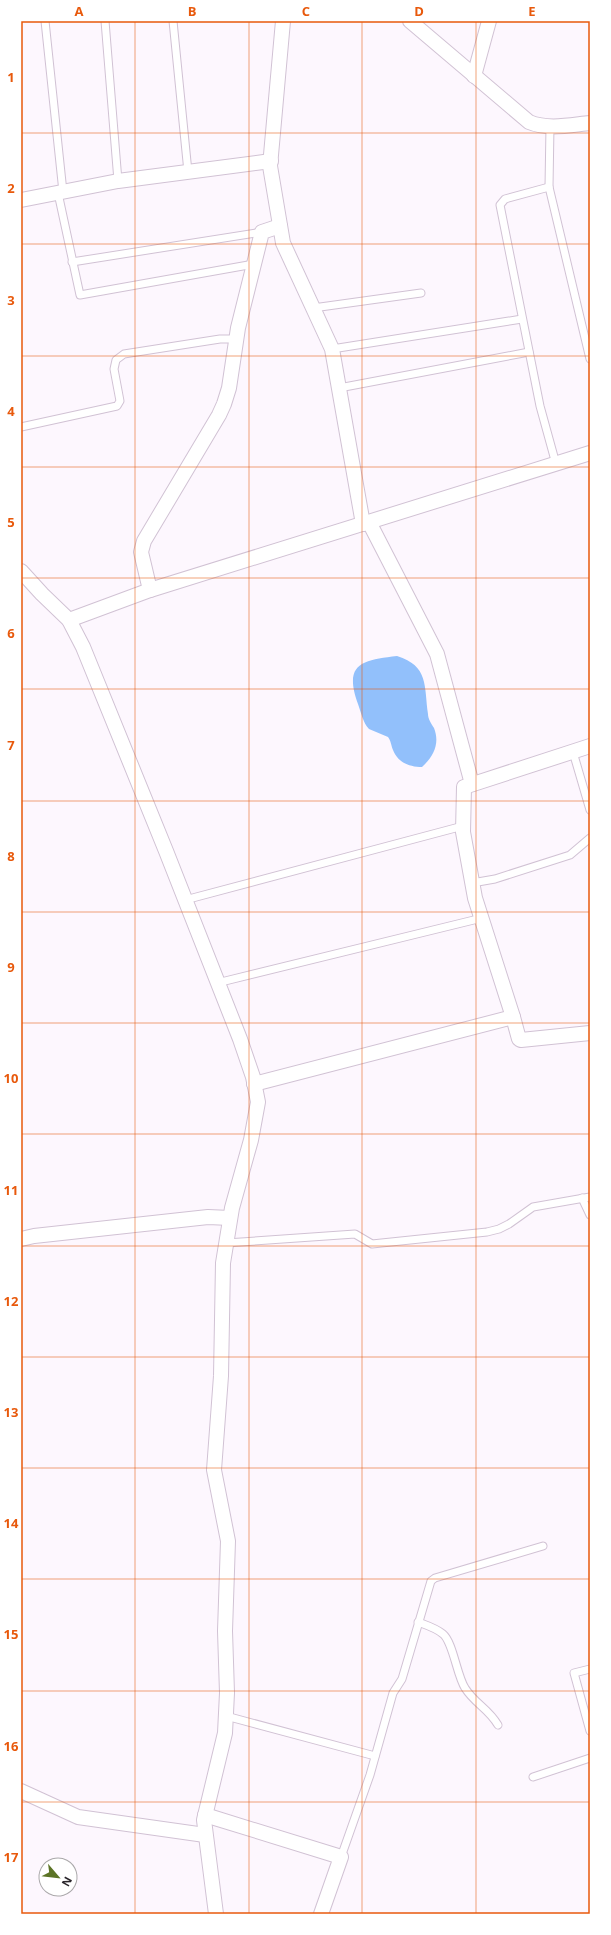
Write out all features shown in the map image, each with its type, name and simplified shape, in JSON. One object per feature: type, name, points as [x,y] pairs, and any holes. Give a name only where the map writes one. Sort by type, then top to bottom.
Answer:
[{"type":"street","points":[[283,21],[270,166],[283,243],[332,349],[366,523],[437,654],[472,784]]},
{"type":"street","points":[[410,21],[529,122],[538,126],[590,123]]},
{"type":"street","points":[[474,76],[488,21]]},
{"type":"street","points":[[21,200],[118,181],[271,160]]},
{"type":"street","points":[[150,590],[141,552],[144,541],[219,415],[229,388],[236,340],[262,232],[280,226]]},
{"type":"street","points":[[69,620],[150,590],[590,453]]},
{"type":"street","points":[[21,571],[69,620],[83,646],[240,1039],[258,1102],[257,1114],[230,1218],[223,1263],[221,1376],[214,1470],[228,1541],[225,1631],[226,1716],[225,1733],[205,1815],[205,1835],[216,1914]]},
{"type":"street","points":[[590,746],[464,787],[463,826],[475,898],[519,1038],[521,1040],[590,1033]]},
{"type":"street","points":[[254,1084],[513,1017]]},
{"type":"street","points":[[21,1239],[34,1236],[208,1217],[230,1218]]},
{"type":"street","points":[[21,1791],[78,1817],[205,1835]]},
{"type":"street","points":[[205,1815],[341,1857],[321,1914]]},
{"type":"lane","points":[[45,21],[61,192],[72,262],[80,295],[254,264]]},
{"type":"lane","points":[[105,21],[118,181]]},
{"type":"lane","points":[[173,21],[188,172]]},
{"type":"lane","points":[[550,126],[549,187],[590,359]]},
{"type":"lane","points":[[549,187],[505,199],[500,205],[528,352],[540,406],[556,464]]},
{"type":"lane","points":[[72,262],[262,232]]},
{"type":"lane","points":[[313,308],[421,294]]},
{"type":"lane","points":[[332,349],[522,319]]},
{"type":"lane","points":[[21,427],[118,406],[120,401],[114,369],[116,360],[124,354],[220,338],[236,340]]},
{"type":"lane","points":[[339,388],[528,352]]},
{"type":"lane","points":[[573,752],[590,810]]},
{"type":"lane","points":[[185,900],[463,826]]},
{"type":"lane","points":[[472,883],[495,879],[570,855],[590,838]]},
{"type":"lane","points":[[217,982],[482,918]]},
{"type":"lane","points":[[226,1244],[355,1234],[372,1244],[487,1232],[499,1229],[509,1224],[534,1207],[586,1197],[590,1215]]},
{"type":"lane","points":[[341,1857],[375,1756],[393,1693],[402,1679],[427,1589],[433,1579],[543,1546]]},
{"type":"lane","points":[[418,1622],[444,1634],[464,1686],[474,1701],[491,1714],[498,1725]]},
{"type":"lane","points":[[590,1669],[574,1673],[590,1731]]},
{"type":"lane","points":[[226,1716],[375,1756]]},
{"type":"lane","points":[[533,1776],[590,1758]]},
{"type":"water","points":[[397,656],[415,665],[420,671],[425,686],[429,718],[436,734],[436,744],[433,754],[422,767],[409,765],[401,761],[395,754],[388,737],[369,729],[362,717],[354,690],[353,680],[355,672],[359,666],[374,659]]}]
